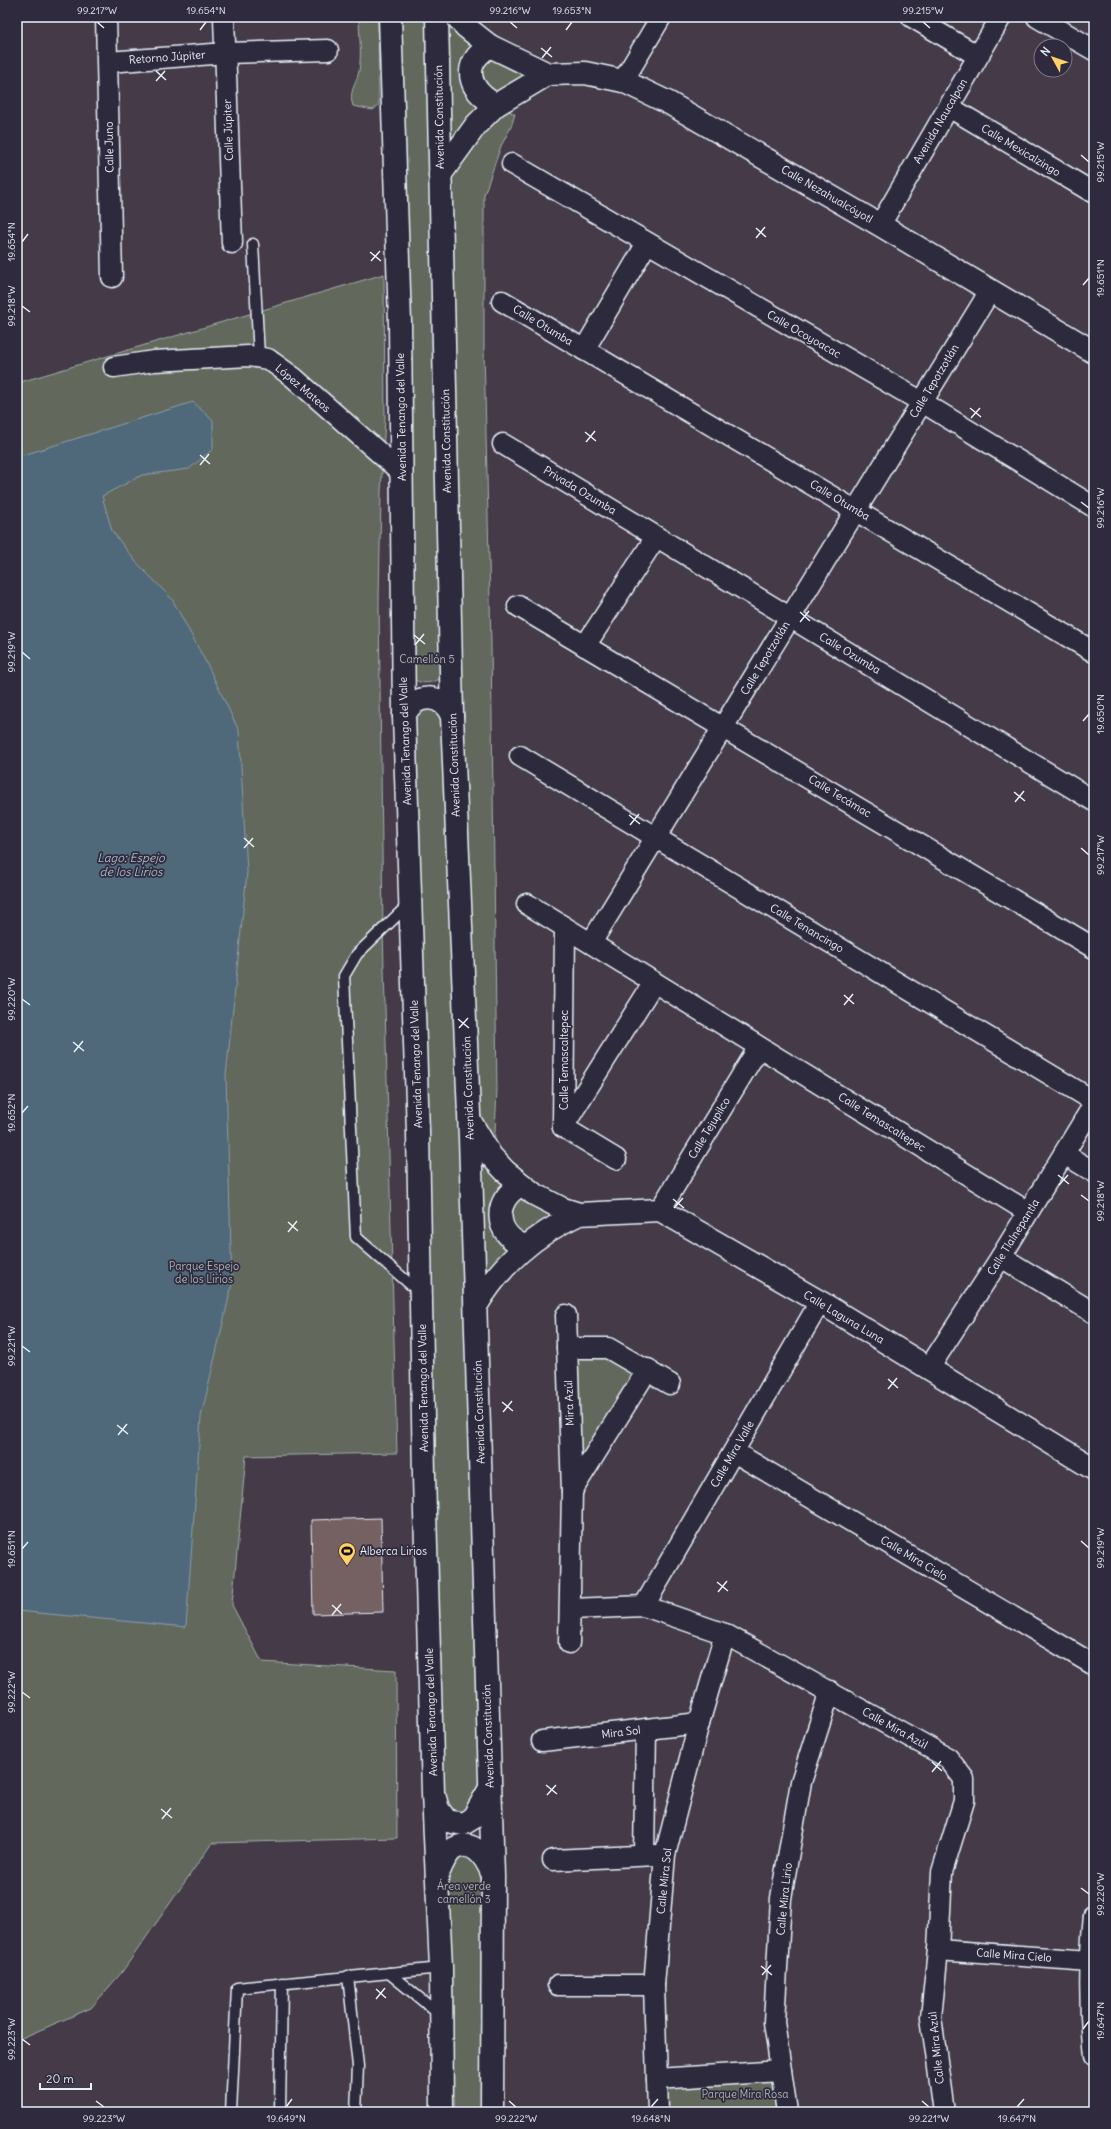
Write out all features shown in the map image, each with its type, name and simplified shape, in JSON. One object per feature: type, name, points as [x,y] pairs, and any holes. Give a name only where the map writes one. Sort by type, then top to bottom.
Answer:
[{"type":"main road","name":"Avenida Tenango del Valle","points":[[390,17],[400,323],[404,716],[411,902],[433,1793],[441,1968],[442,2112]]},
{"type":"main road","name":"Avenida Constitución","points":[[437,17],[452,716],[470,1121],[489,1789],[493,1876],[492,2112]]},
{"type":"main road","name":"Calle Nezahualcóyotl","points":[[457,17],[466,27],[490,46],[548,74],[585,73],[623,81],[669,103],[880,225],[1094,352]]},
{"type":"main road","points":[[490,46],[481,51],[471,68],[472,85],[484,99],[496,105]]},
{"type":"main road","name":"Calle Nezahualcóyotl","points":[[440,175],[476,125],[496,105],[548,74]]},
{"type":"main road","points":[[403,669],[410,679],[422,685],[428,685],[443,679],[451,666]]},
{"type":"main road","points":[[404,716],[411,705],[423,698],[430,698],[444,704],[452,716]]},
{"type":"main road","points":[[470,1121],[491,1156],[521,1185],[548,1202],[579,1214],[660,1210]]},
{"type":"main road","points":[[521,1185],[513,1189],[503,1202],[500,1218],[506,1233],[511,1239],[525,1246]]},
{"type":"main road","name":"Calle Laguna Luna","points":[[660,1210],[820,1302],[1094,1470]]},
{"type":"main road","points":[[476,1306],[498,1273],[525,1246],[542,1234],[579,1214]]},
{"type":"main road","points":[[433,1793],[438,1809],[447,1821],[463,1824],[473,1818],[489,1789]]},
{"type":"main road","points":[[437,1876],[444,1861],[454,1849],[467,1846],[479,1850],[488,1862],[493,1876]]},
{"type":"street","name":"Calle Juno","points":[[106,17],[112,277]]},
{"type":"street","name":"Calle Júpiter","points":[[224,17],[232,243]]},
{"type":"street","points":[[623,81],[661,17]]},
{"type":"street","points":[[912,17],[978,56]]},
{"type":"street","name":"Avenida Naucalpan","points":[[880,225],[1001,17]]},
{"type":"street","points":[[1037,17],[1094,50]]},
{"type":"street","name":"Retorno Júpiter","points":[[108,62],[226,53],[328,50]]},
{"type":"street","name":"Calle Mexicalzingo","points":[[949,107],[1094,193]]},
{"type":"street","name":"Calle Ocoyoacac","points":[[512,164],[922,402],[1094,507]]},
{"type":"street","name":"Calle Otumba","points":[[584,350],[647,243]]},
{"type":"street","name":"Calle Tepotzotlán","points":[[591,942],[990,291]]},
{"type":"street","name":"Calle Otumba","points":[[502,301],[856,509],[1094,652]]},
{"type":"street","name":"López Mateos","points":[[114,367],[154,361],[249,356],[268,359],[293,377],[401,472]]},
{"type":"street","name":"Privada Ozumba","points":[[503,444],[656,537]]},
{"type":"street","points":[[585,646],[656,537]]},
{"type":"street","name":"Calle Ozumba","points":[[656,537],[1094,801]]},
{"type":"street","name":"Calle Tecámac","points":[[518,606],[723,726],[1094,948]]},
{"type":"street","name":"Calle Tenancingo","points":[[520,756],[1094,1101]]},
{"type":"street","points":[[527,904],[565,928]]},
{"type":"street","name":"Calle Temascaltepec","points":[[563,1127],[565,928],[591,942],[1028,1212]]},
{"type":"street","name":"Calle Temascaltepec","points":[[563,1127],[654,982]]},
{"type":"street","name":"Calle Tejupilco","points":[[660,1210],[759,1047]]},
{"type":"street","name":"Calle Tlalnepantla","points":[[929,1368],[1001,1257],[1094,1104]]},
{"type":"street","points":[[563,1127],[616,1159]]},
{"type":"street","points":[[1064,1154],[1094,1172]]},
{"type":"street","points":[[1001,1257],[1094,1313]]},
{"type":"street","name":"Calle Mira Valle","points":[[644,1606],[820,1302]]},
{"type":"street","name":"Mira Azúl","points":[[566,1315],[572,1491],[570,1643]]},
{"type":"street","points":[[567,1348],[608,1348],[648,1369],[670,1384]]},
{"type":"street","points":[[572,1491],[648,1369]]},
{"type":"street","name":"Calle Mira Cielo","points":[[734,1452],[1094,1665]]},
{"type":"street","name":"Calle Mira Azúl","points":[[571,1609],[644,1606],[725,1634],[830,1691],[948,1758],[964,1779],[964,1801],[942,1872],[938,1950],[931,2017],[944,2112]]},
{"type":"street","name":"Calle Mira Sol","points":[[658,2112],[654,1985],[665,1855],[699,1723],[725,1634]]},
{"type":"street","name":"Calle Mira Lirio","points":[[787,2112],[774,2022],[782,1898],[801,1782],[830,1691]]},
{"type":"street","name":"Mira Sol","points":[[542,1741],[699,1723]]},
{"type":"street","points":[[644,1855],[646,1729]]},
{"type":"street","points":[[553,1860],[665,1855]]},
{"type":"street","points":[[1094,1915],[1090,1961],[1091,2026],[1094,2056]]},
{"type":"street","name":"Calle Mira Cielo","points":[[938,1950],[1090,1961]]},
{"type":"street","points":[[558,1985],[654,1985]]},
{"type":"street","points":[[657,2079],[781,2071]]},
{"type":"street","points":[[649,2112],[658,2112]]},
{"type":"lane","points":[[253,244],[259,357]]},
{"type":"lane","points":[[411,902],[357,954],[344,976],[356,1237],[421,1294]]},
{"type":"lane","points":[[231,2112],[237,1988],[441,1968]]},
{"type":"lane","points":[[389,1973],[441,2016]]},
{"type":"lane","points":[[348,1976],[358,2066],[356,2112]]},
{"type":"lane","points":[[280,2112],[282,1983]]},
{"type":"green space","points":[[359,17],[378,17],[379,105],[373,110],[353,106],[351,97],[358,76],[360,64]]},
{"type":"green space","name":"Camellón 5","points":[[391,17],[436,17],[442,678],[426,683],[419,682],[411,677]]},
{"type":"green space","points":[[441,17],[475,40],[486,104],[445,161]]},
{"type":"green space","points":[[483,53],[533,73],[488,97],[478,61]]},
{"type":"green space","points":[[507,110],[515,114],[511,127],[501,146],[484,195],[484,349],[491,643],[497,1090],[494,1152],[474,1120],[445,177],[478,131]]},
{"type":"green space","name":"Parque Espejo de los Lirios","points":[[384,274],[385,418],[381,492],[379,603],[383,930],[397,1453],[246,1456],[232,1605],[262,1662],[396,1670],[397,1838],[212,1843],[122,1972],[91,2008],[17,2040],[17,383]]},
{"type":"green space","points":[[442,704],[487,1789],[471,1817],[440,1807],[409,709]]},
{"type":"green space","points":[[480,1149],[510,1186],[505,1193],[517,1248],[479,1291]]},
{"type":"green space","points":[[521,1190],[563,1215],[526,1240],[512,1232],[506,1205]]},
{"type":"green space","points":[[607,1350],[642,1369],[575,1479],[571,1351]]},
{"type":"green space","name":"Área verde camellón 3","points":[[459,1851],[486,1865],[490,2112],[444,2112],[437,1876]]},
{"type":"green space","name":"Parque Mira Rosa","points":[[782,2076],[787,2112],[658,2112],[657,2079]]},
{"type":"water","name":"Lago: Espejo de los Lirios","points":[[193,402],[213,421],[213,449],[189,469],[142,475],[102,496],[112,531],[136,562],[172,599],[208,666],[239,731],[247,872],[226,1076],[232,1284],[201,1417],[186,1627],[17,1611],[17,457]]},
{"type":"building","name":"Alberca Lirios","points":[[381,1518],[383,1612],[313,1614],[311,1520]]},
{"type":"place","name":"Alberca Lirios","points":[[347,1566]]}]
